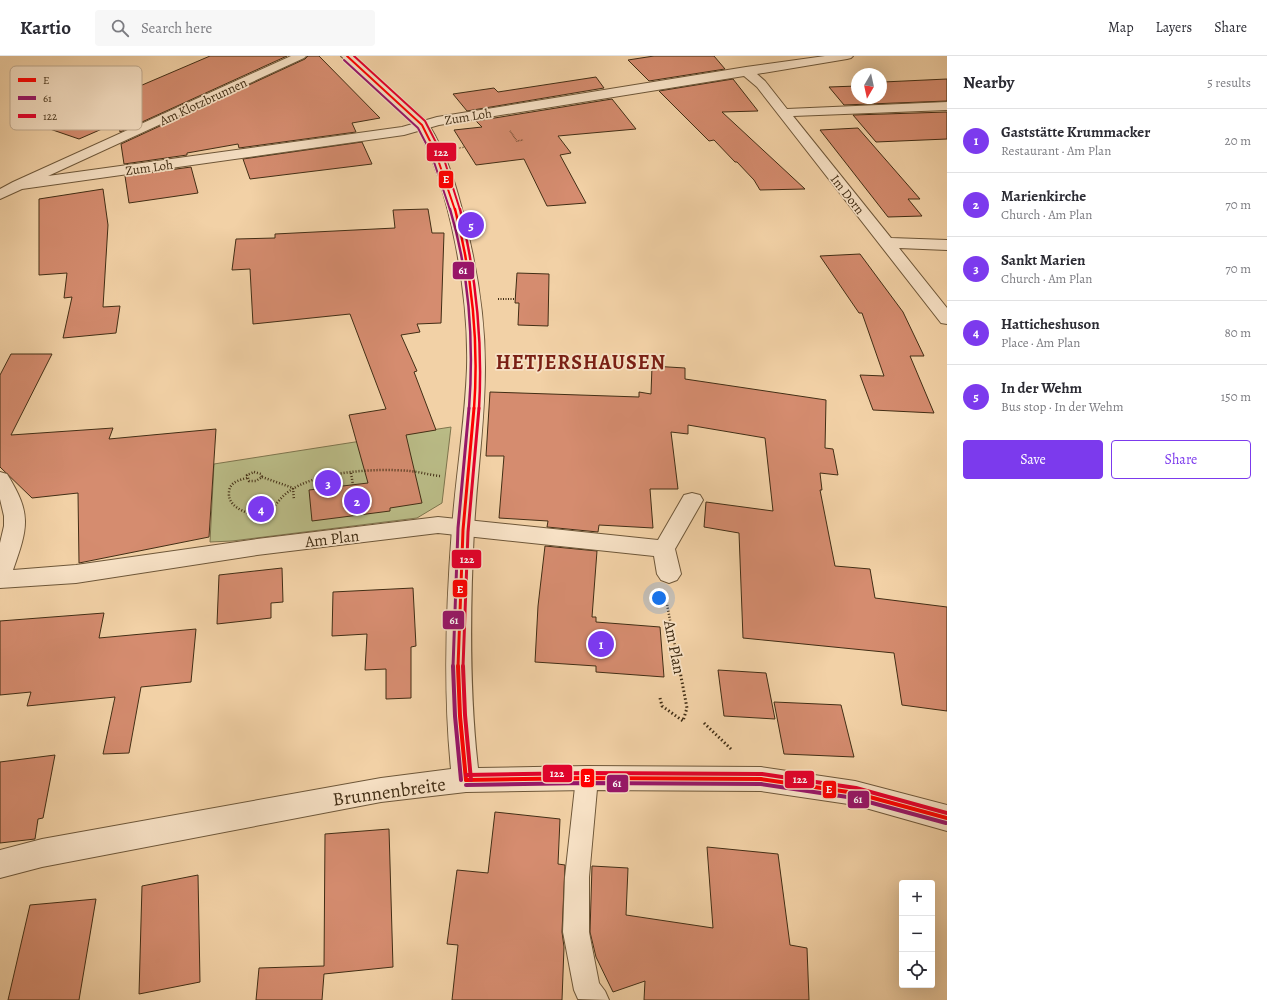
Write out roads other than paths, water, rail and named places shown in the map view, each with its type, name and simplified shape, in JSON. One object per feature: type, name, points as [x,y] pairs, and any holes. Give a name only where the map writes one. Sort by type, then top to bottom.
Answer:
[{"type":"street","name":"Am Klotzbrunnen","points":[[142,128],[300,56]]},
{"type":"street","points":[[346,56],[422,125],[430,139],[453,203],[468,273],[474,320],[476,367],[468,483],[463,528],[458,655],[460,717],[466,780]]},
{"type":"street","name":"Zum Loh","points":[[18,185],[404,131],[437,121],[847,56]]},
{"type":"street","name":"Im Dorn","points":[[746,72],[761,84],[947,319]]},
{"type":"street","points":[[783,113],[947,106]]},
{"type":"street","name":"Am Klotzbrunnen","points":[[0,195],[18,185],[138,130]]},
{"type":"street","points":[[886,243],[947,245]]},
{"type":"street","points":[[0,479],[13,502],[17,521],[0,574]]},
{"type":"street","points":[[669,574],[664,549],[692,500]]},
{"type":"street","name":"Am Plan","points":[[0,579],[76,574],[257,547],[438,525],[664,549]]},
{"type":"street","name":"Brunnenbreite","points":[[0,864],[42,852],[381,790],[466,780],[586,778],[761,779],[855,793],[947,818]]},
{"type":"lane","points":[[586,778],[577,877],[576,932],[587,990],[596,1000]]},
{"type":"place","name":"In der Wehm","points":[[471,225]]},
{"type":"place","name":"Sankt Marien","points":[[328,483]]},
{"type":"place","name":"Marienkirche","points":[[357,501]]},
{"type":"place","name":"Hatticheshuson","points":[[261,509]]},
{"type":"place","name":"Gaststätte Krummacker","points":[[601,644]]},
{"type":"district","name":"HETJERSHAUSEN","points":[[581,362]]}]
